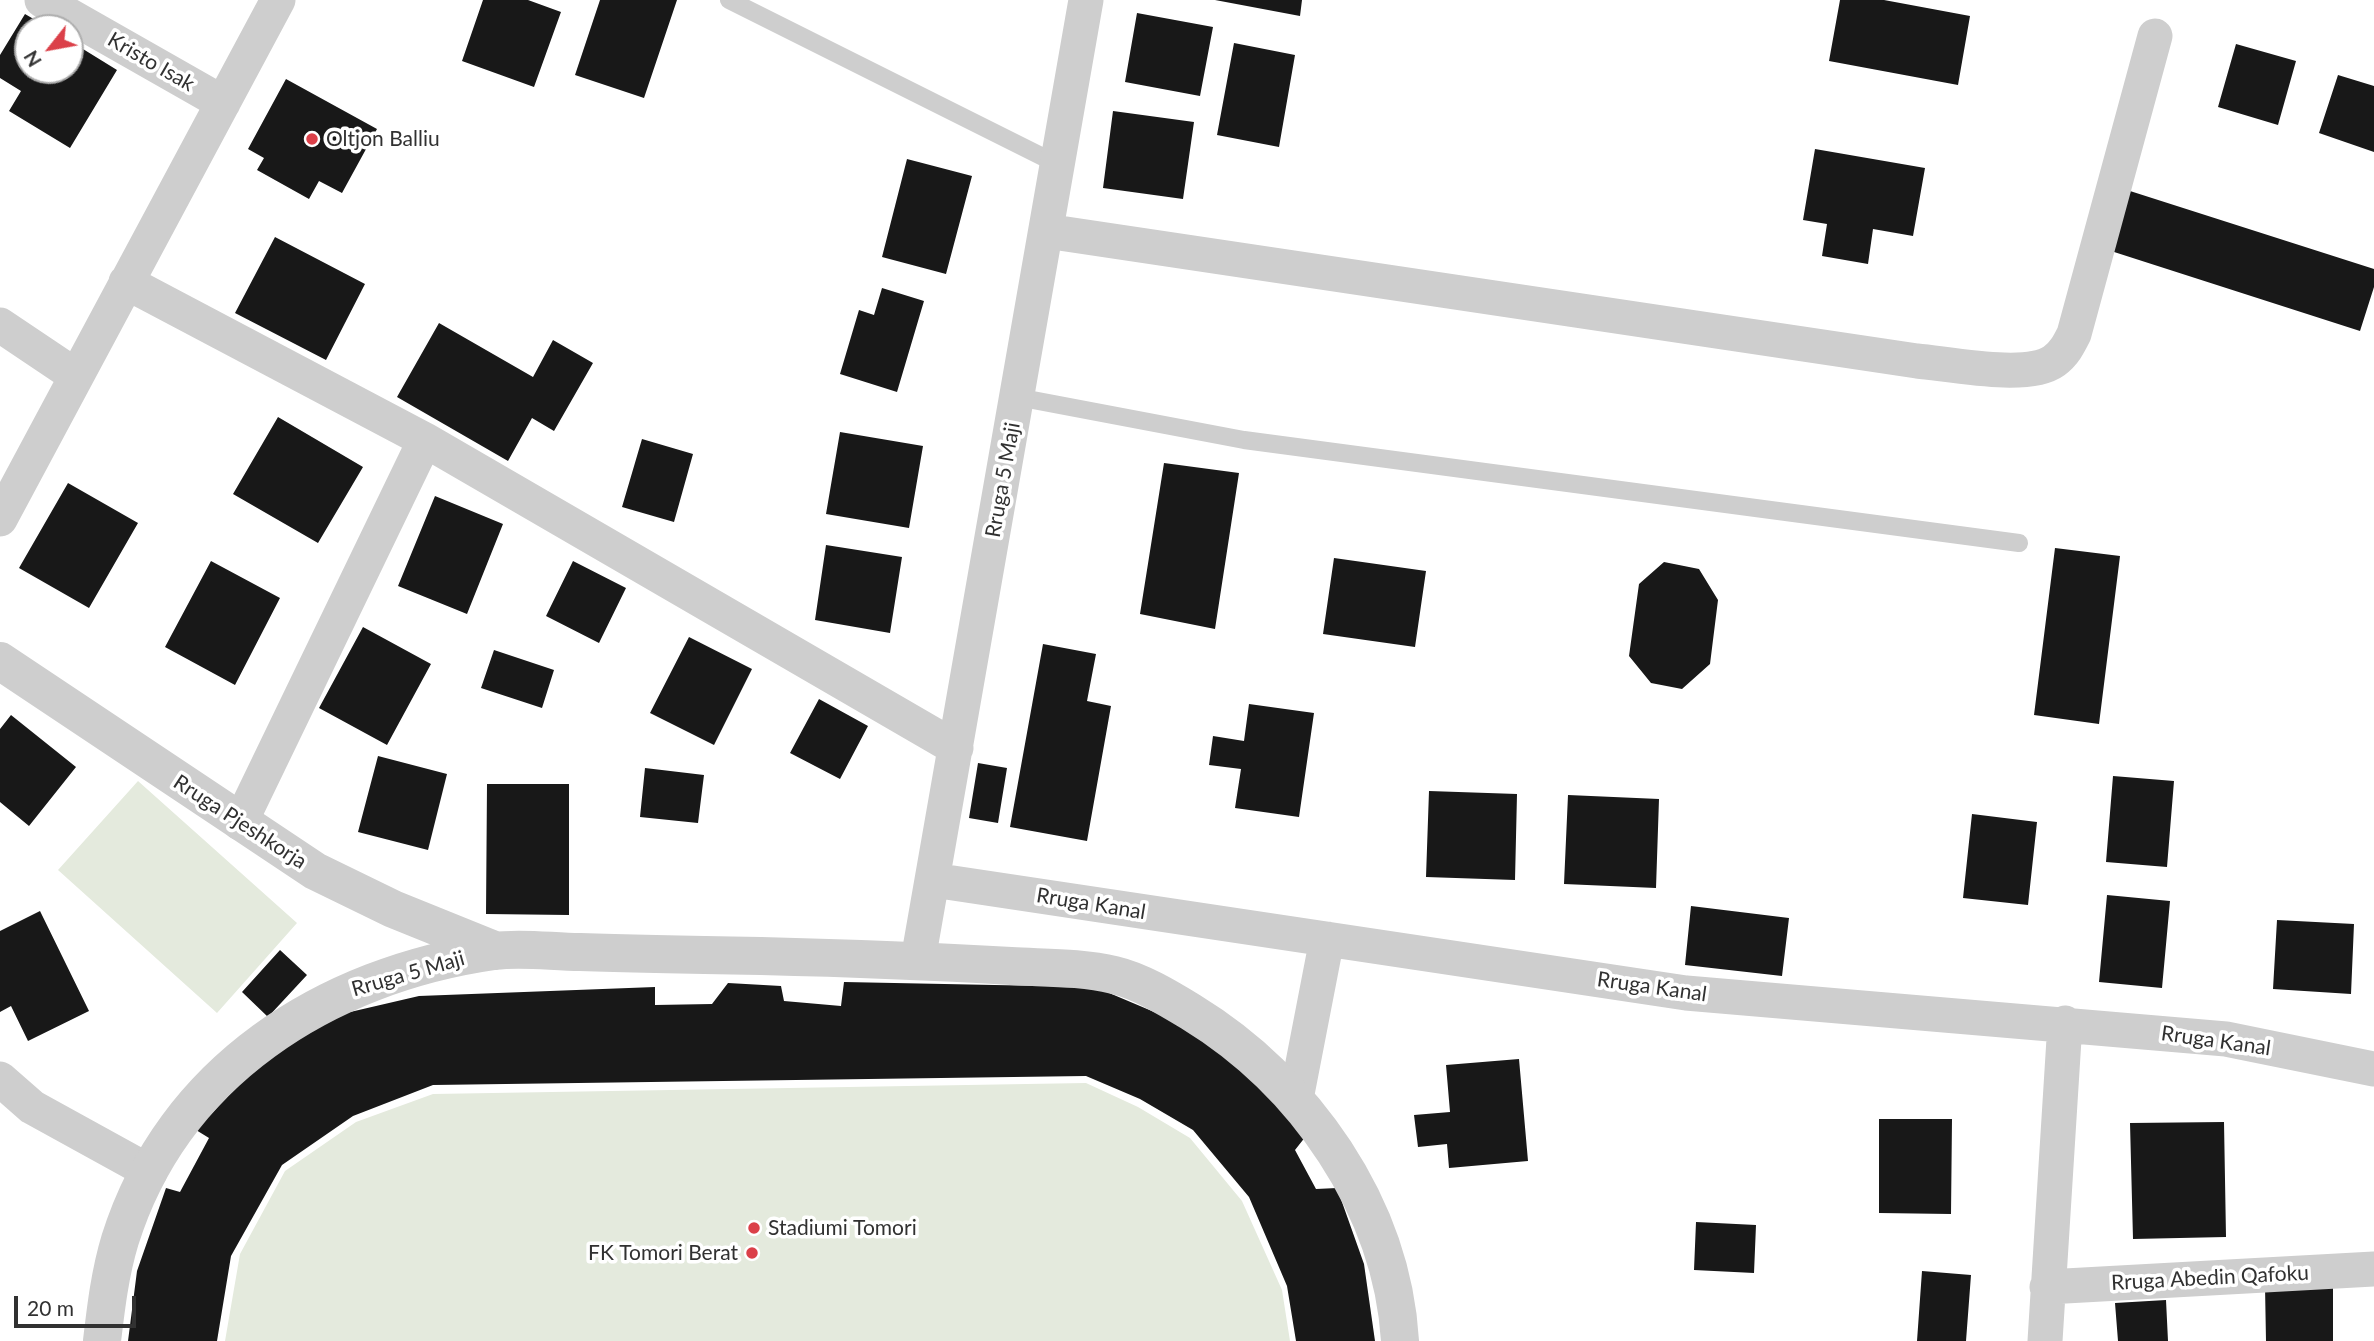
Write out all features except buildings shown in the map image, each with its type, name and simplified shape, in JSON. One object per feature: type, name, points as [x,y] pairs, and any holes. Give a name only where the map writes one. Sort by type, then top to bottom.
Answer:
[{"type":"street","name":"Kristo Isak","points":[[42,0],[223,103]]},
{"type":"street","points":[[0,519],[278,0]]},
{"type":"street","name":"Rruga 5 Maji","points":[[918,960],[1086,0]]},
{"type":"street","points":[[1046,231],[1917,361],[2029,369],[2053,362],[2067,347],[2074,334],[2155,36]]},
{"type":"street","points":[[126,282],[425,440],[956,748]]},
{"type":"street","points":[[0,325],[76,376]]},
{"type":"street","points":[[240,823],[425,440]]},
{"type":"street","name":"Rruga Pjeshkorja","points":[[0,661],[315,871],[393,909],[497,951]]},
{"type":"street","name":"Rruga Kanal","points":[[933,880],[1686,993],[2065,1023],[2226,1040],[2374,1069]]},
{"type":"street","points":[[1296,1099],[1327,939]]},
{"type":"street","name":"Rruga 5 Maji","points":[[102,1341],[108,1291],[120,1238],[150,1172],[171,1136],[208,1090],[251,1049],[296,1018],[347,990],[387,976],[497,951],[918,960],[1114,975],[1165,997],[1218,1029],[1248,1052],[1296,1099],[1328,1141],[1372,1224],[1387,1265],[1400,1341]]},
{"type":"street","points":[[2045,1341],[2065,1023]]},
{"type":"street","points":[[0,1079],[32,1107],[150,1172]]},
{"type":"street","name":"Rruga Abedin Qafoku","points":[[2047,1287],[2374,1269]]},
{"type":"lane","points":[[729,0],[1057,164]]},
{"type":"lane","points":[[1017,397],[1244,440],[2019,543]]},
{"type":"shaded area","points":[[138,781],[297,923],[217,1013],[58,870]]},
{"type":"shaded area","name":"Stadiumi Tomori","points":[[1086,1083],[1138,1107],[1190,1138],[1242,1201],[1282,1290],[1290,1341],[225,1341],[240,1254],[285,1171],[356,1122],[433,1094]]},
{"type":"place","name":"Oltjon Balliu","points":[[312,139]]},
{"type":"place","name":"Stadiumi Tomori","points":[[754,1228]]},
{"type":"place","name":"FK Tomori Berat","points":[[752,1253]]}]
